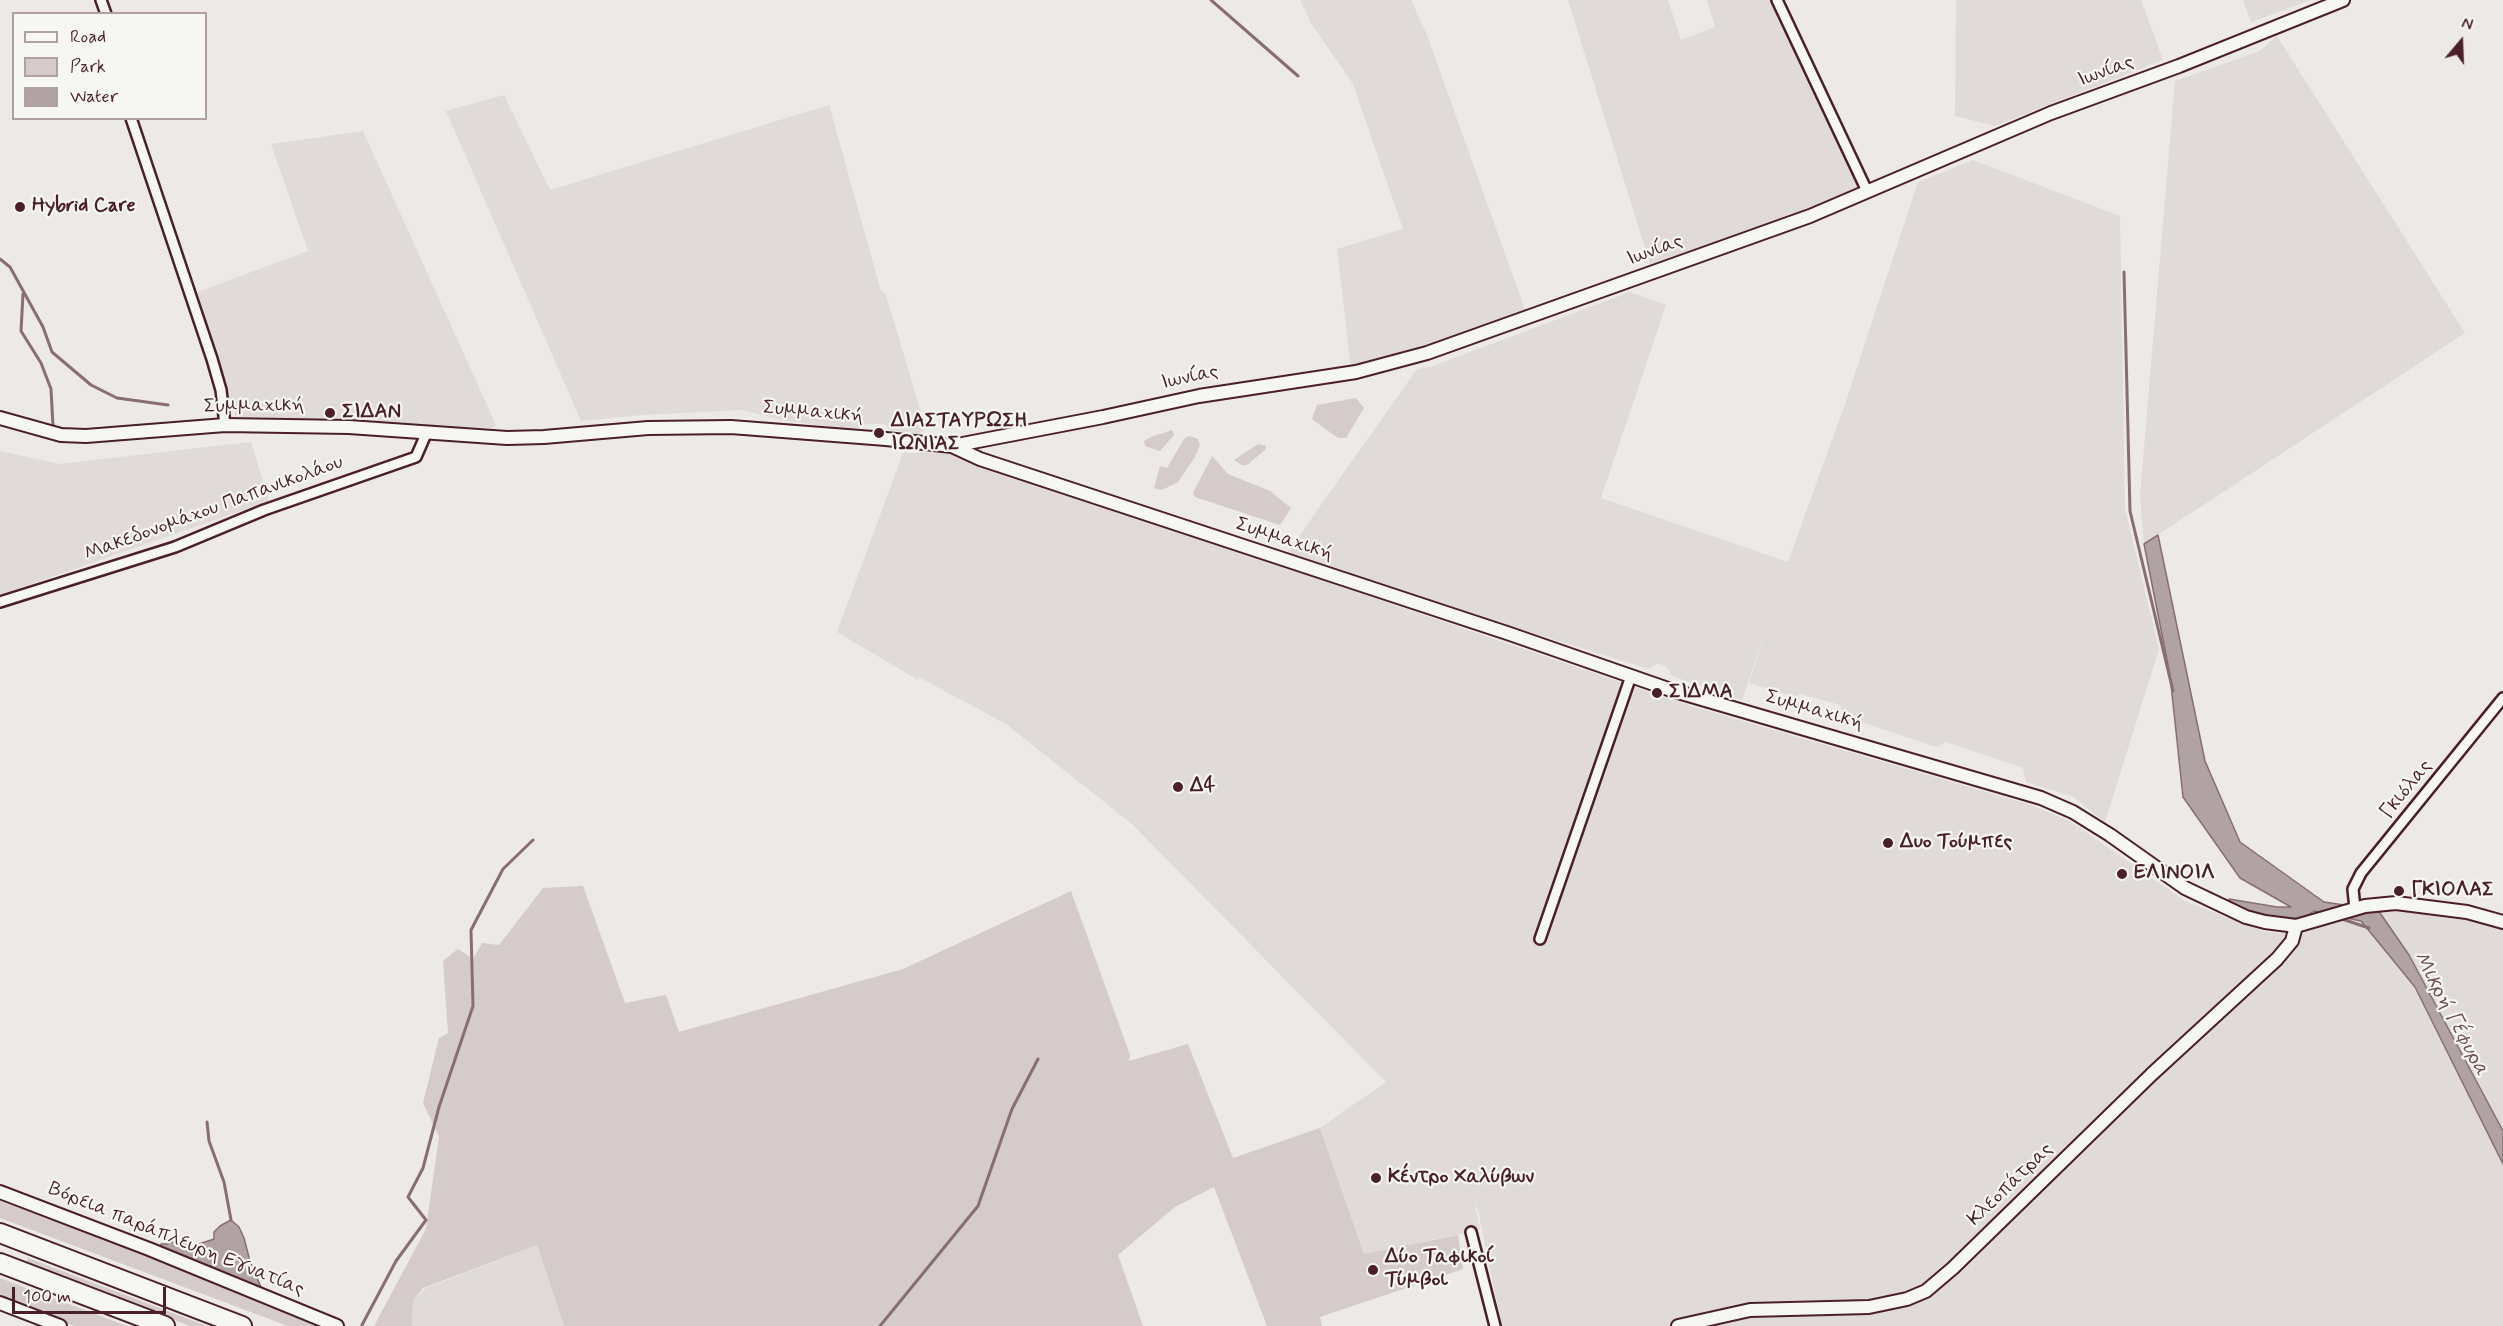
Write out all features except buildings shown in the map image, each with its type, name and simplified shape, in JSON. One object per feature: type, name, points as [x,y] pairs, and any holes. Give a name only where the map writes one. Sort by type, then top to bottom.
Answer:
[{"type":"highway","points":[[0,1233],[242,1326]]},
{"type":"highway","points":[[0,1263],[165,1326]]},
{"type":"street","points":[[1777,0],[1867,191]]},
{"type":"street","name":"Ιωνίας","points":[[952,446],[1219,392],[1356,372],[1427,353],[1810,216],[2050,113],[2179,66],[2343,0]]},
{"type":"street","points":[[132,120],[212,359],[221,390],[225,425]]},
{"type":"street","name":"Συμμαχική","points":[[0,418],[61,435],[86,436],[225,425],[349,427],[426,434],[524,438],[648,428],[731,427],[952,446],[980,459],[1510,634],[1630,676],[2041,798],[2073,812],[2112,836],[2179,884],[2223,908],[2255,920],[2296,926],[2378,904],[2406,904],[2466,912],[2503,922]]},
{"type":"street","name":"Μακεδονομάχου Παπανικολάου","points":[[0,602],[166,550],[264,510],[416,457],[426,434]]},
{"type":"street","points":[[980,459],[981,445],[985,440]]},
{"type":"street","points":[[1540,939],[1630,676]]},
{"type":"street","name":"Γκιόλας","points":[[2355,909],[2353,890],[2361,873],[2503,698]]},
{"type":"street","name":"Κλεοπάτρας","points":[[1678,1326],[1750,1310],[1869,1307],[1906,1299],[1926,1291],[1953,1268],[2152,1074],[2277,959],[2292,941],[2296,926]]},
{"type":"street","name":"Βόρεια παράπλευρη Εγνατίας","points":[[0,1192],[149,1249],[336,1326]]},
{"type":"street","points":[[1471,1232],[1495,1326]]},
{"type":"street","points":[[0,1303],[60,1326]]},
{"type":"shaded area","points":[[1300,0],[1411,0],[1427,35],[1525,310],[1438,342],[1351,368],[1337,249],[1403,229],[1353,84],[1311,23]]},
{"type":"shaded area","points":[[1568,0],[1668,0],[1681,40],[1715,27],[1707,0],[1770,0],[1858,188],[1774,222],[1650,264]]},
{"type":"shaded area","points":[[1956,0],[2141,0],[2163,60],[1995,126],[1955,116]]},
{"type":"shaded area","points":[[2243,0],[2311,0],[2251,22]]},
{"type":"shaded area","points":[[2277,36],[2465,333],[2144,544],[2140,495],[2175,81],[2260,51]]},
{"type":"shaded area","points":[[504,95],[550,190],[829,105],[881,291],[886,295],[926,429],[918,434],[890,430],[885,424],[862,424],[854,430],[782,420],[743,410],[642,415],[581,421],[446,111]]},
{"type":"shaded area","points":[[363,131],[496,425],[492,428],[236,418],[195,293],[308,251],[271,144]]},
{"type":"shaded area","points":[[1973,160],[2120,216],[2125,509],[2159,649],[2105,822],[2073,797],[2026,782],[2023,768],[1946,742],[1936,747],[1843,716],[1840,705],[1801,694],[1796,697],[1749,683],[1769,621],[1742,700],[1672,676],[1667,667],[1658,663],[1649,669],[1285,556],[1417,369],[1433,366],[1630,292],[1666,305],[1601,498],[1788,562],[1845,404],[1918,182]]},
{"type":"shaded area","points":[[251,442],[269,501],[0,595],[0,451],[59,464]]},
{"type":"shaded area","points":[[903,453],[948,453],[1688,705],[2028,804],[2071,822],[2187,902],[2264,932],[2299,934],[2368,911],[2396,908],[2468,917],[2503,929],[2503,1326],[1502,1326],[1475,1204],[1480,1230],[1364,1254],[1320,1128],[1386,1082],[1132,824],[1006,724],[919,677],[918,680],[837,632]]},
{"type":"shaded area","points":[[537,1245],[564,1326],[412,1326],[413,1301],[426,1288]]},
{"type":"green space","points":[[1356,398],[1364,408],[1346,438],[1338,438],[1312,419],[1317,405]]},
{"type":"green space","points":[[1172,430],[1174,435],[1160,451],[1145,446],[1144,441]]},
{"type":"green space","points":[[1189,436],[1198,439],[1200,445],[1195,457],[1178,482],[1162,490],[1154,488],[1160,466],[1167,468],[1184,439]]},
{"type":"green space","points":[[1258,444],[1266,446],[1266,449],[1247,465],[1234,460]]},
{"type":"green space","points":[[1212,456],[1228,474],[1270,491],[1291,508],[1280,525],[1195,497],[1193,493]]},
{"type":"green space","points":[[583,886],[625,1003],[666,995],[679,1032],[903,969],[1071,891],[1130,1055],[1129,1061],[1188,1044],[1233,1158],[1320,1128],[1364,1254],[1458,1235],[1463,1269],[1320,1317],[1322,1326],[1267,1326],[1214,1187],[1175,1207],[1118,1255],[1143,1326],[564,1326],[537,1245],[423,1288],[413,1301],[412,1326],[374,1326],[426,1229],[439,1137],[423,1103],[439,1038],[448,1033],[443,961],[458,949],[473,959],[482,943],[499,945],[543,888]]},
{"type":"green space","points":[[0,1201],[327,1326],[288,1326],[0,1218]]},
{"type":"green space","points":[[28,1258],[207,1326],[190,1326],[25,1263]]},
{"type":"green space","points":[[0,1278],[127,1326],[74,1326],[31,1310],[0,1298]]},
{"type":"water","points":[[2158,535],[2205,761],[2240,842],[2324,902],[2378,910],[2409,955],[2503,1131],[2503,1164],[2415,987],[2361,921],[2314,911],[2302,919],[2271,918],[2231,905],[2229,899],[2291,907],[2240,878],[2183,797],[2170,675],[2144,544]]},
{"type":"water","points":[[231,1220],[239,1227],[244,1238],[250,1261],[263,1292],[161,1248],[161,1244],[171,1242],[199,1244],[214,1239],[214,1232]]},
{"type":"waterway","points":[[1211,0],[1298,76]]},
{"type":"waterway","points":[[0,259],[10,267],[43,327],[52,352],[91,385],[117,398],[168,405]]},
{"type":"waterway","points":[[2124,272],[2130,511],[2173,691]]},
{"type":"waterway","points":[[23,294],[21,331],[41,363],[51,389],[53,426]]},
{"type":"waterway","points":[[362,1325],[396,1261],[426,1220],[408,1197],[423,1168],[439,1107],[473,1006],[471,930],[503,869],[533,840]]},
{"type":"waterway","name":"Μικρή Γέφυρα","points":[[2342,919],[2369,928]]},
{"type":"waterway","points":[[880,1326],[978,1206],[1012,1109],[1038,1059]]},
{"type":"waterway","points":[[207,1122],[209,1141],[224,1182],[231,1220]]},
{"type":"place","name":"Hybrid Care","points":[[20,207]]},
{"type":"place","name":"ΣΙΔΑΝ","points":[[330,413]]},
{"type":"place","name":"ΔΙΑΣΤΑΥΡΩΣΗ ΙΩΝΙΑΣ","points":[[879,433]]},
{"type":"place","name":"ΣΙΔΜΑ","points":[[1657,693]]},
{"type":"place","name":"Δ4","points":[[1178,787]]},
{"type":"place","name":"Δυο Τούμπες","points":[[1888,843]]},
{"type":"place","name":"ΕΛΙΝΟΙΛ","points":[[2122,874]]},
{"type":"place","name":"ΓΚΙΟΛΑΣ","points":[[2399,891]]},
{"type":"place","name":"Κέντρο Χαλύβων","points":[[1376,1178]]},
{"type":"place","name":"Δύο Ταφικοί Τύμβοι","points":[[1373,1270]]}]
